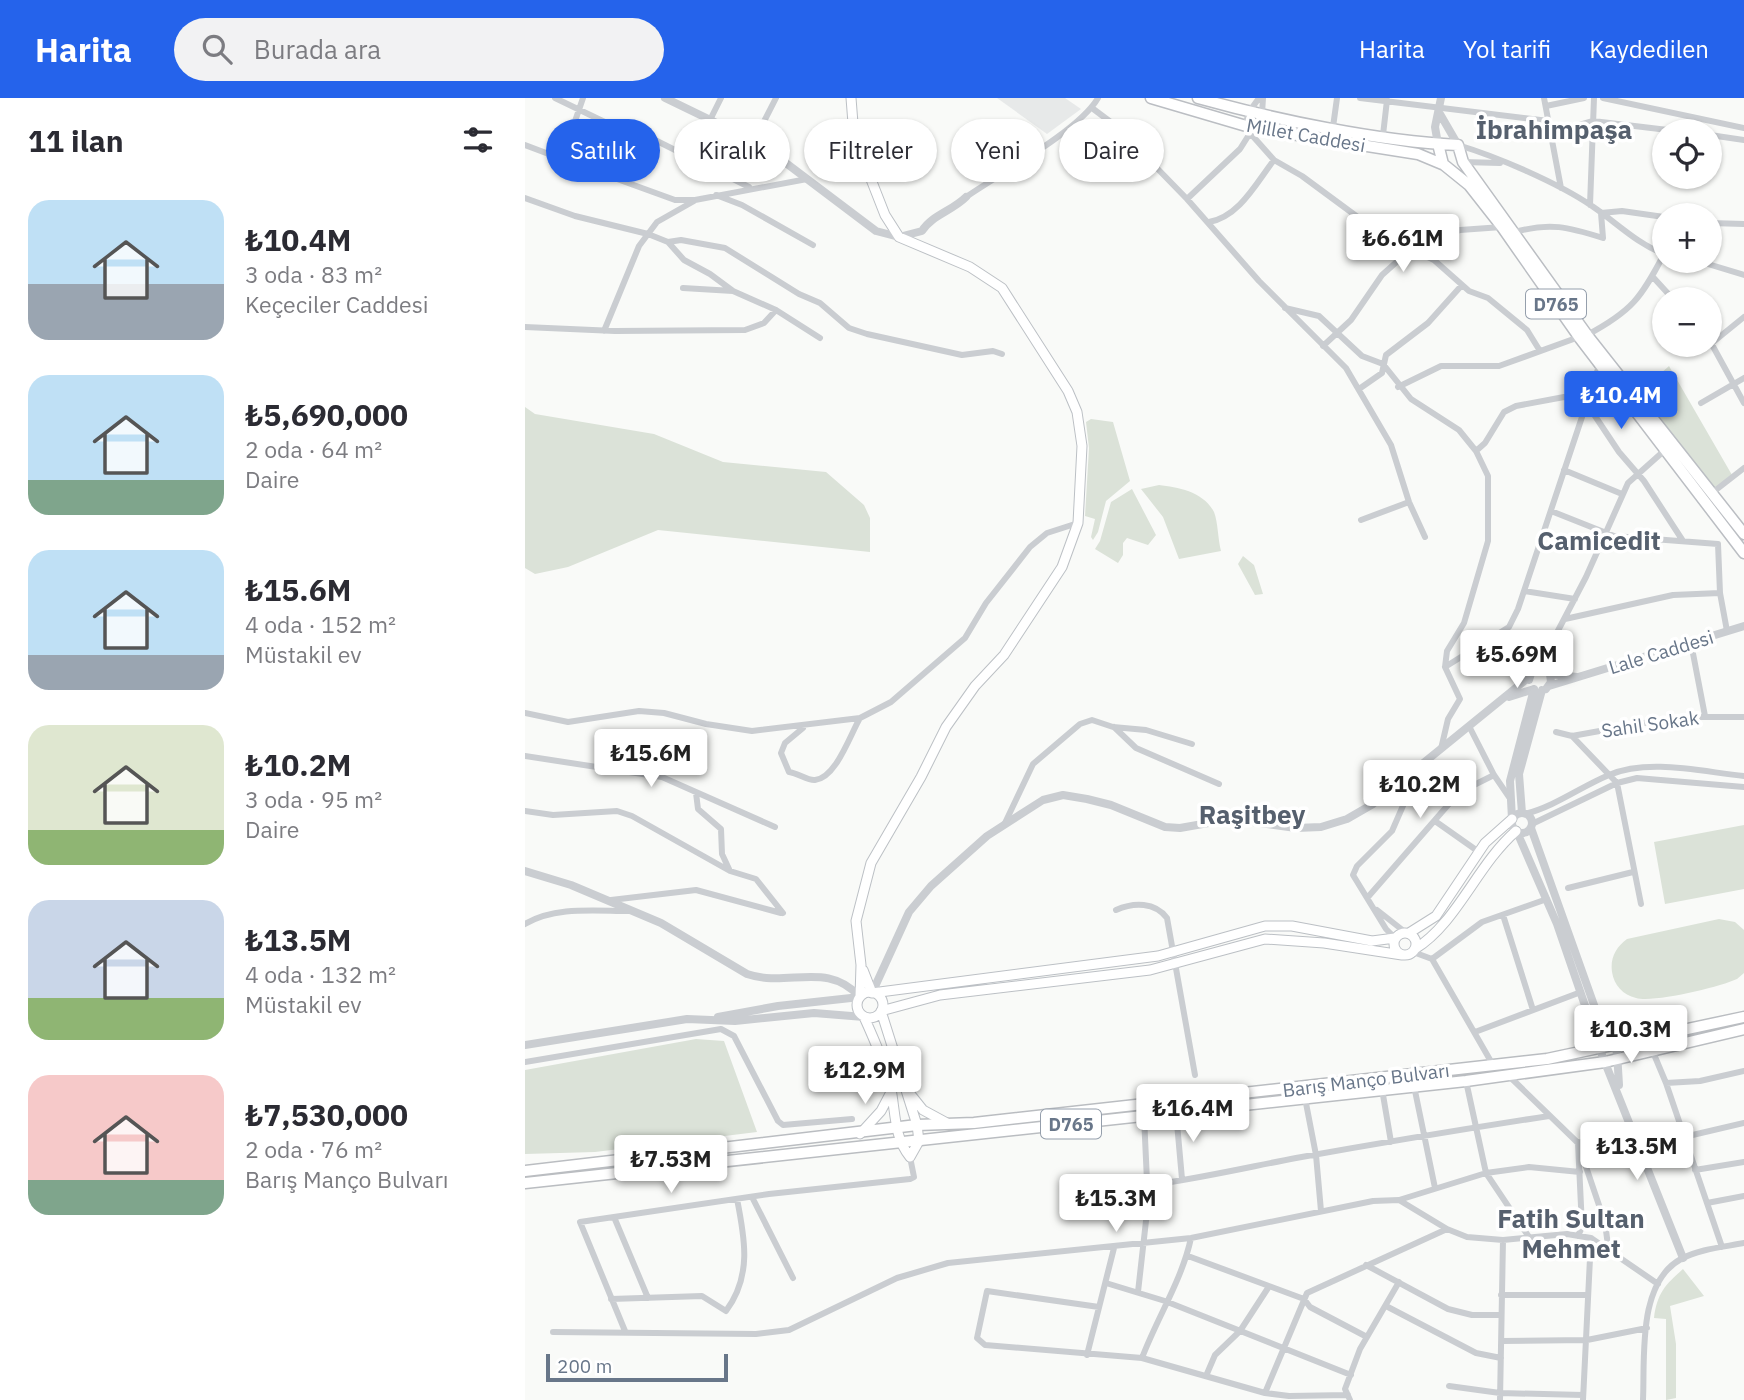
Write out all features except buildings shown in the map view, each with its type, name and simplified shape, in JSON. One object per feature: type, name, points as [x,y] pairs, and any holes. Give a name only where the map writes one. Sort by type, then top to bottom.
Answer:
[{"type":"main road","points":[[851,98],[854,136],[885,215],[899,237],[981,273],[1002,288],[1014,303],[1077,412],[1082,446],[1079,523],[1062,566],[1004,655],[975,686],[946,727],[921,777],[871,863],[856,921],[861,965],[857,1008],[865,1017],[881,1055],[891,1090],[898,1142],[910,1157],[919,1141],[918,1125],[881,1011],[881,1000],[872,993],[861,965]]},
{"type":"main road","name":"Millet Caddesi","points":[[1151,98],[1252,129],[1418,154],[1443,164],[1463,162]]},
{"type":"main road","name":"Millet Caddesi","points":[[1198,98],[1264,116],[1458,145]]},
{"type":"main road","points":[[1438,144],[1443,164]]},
{"type":"main road","points":[[1458,145],[1463,162]]},
{"type":"main road","name":"D765","points":[[1463,162],[1515,232],[1599,363],[1712,493],[1744,534]]},
{"type":"main road","name":"D765","points":[[1443,164],[1469,185],[1502,227],[1669,446],[1744,553]]},
{"type":"main road","points":[[860,997],[872,993],[1173,953],[1265,926],[1292,926],[1372,941],[1395,938],[1436,916],[1479,852],[1499,829],[1512,819]]},
{"type":"main road","points":[[865,1017],[872,1018],[881,1011],[940,995],[1129,973],[1176,964],[1265,939],[1324,943],[1402,955],[1414,951],[1438,931],[1490,856],[1516,832]]},
{"type":"main road","points":[[1407,933],[1416,939],[1414,951]]},
{"type":"main road","points":[[1395,938],[1394,946],[1402,955]]},
{"type":"main road","name":"Barış Manço Bulvarı","points":[[525,1171],[860,1134],[918,1125],[1187,1101],[1493,1065],[1641,1041],[1744,1017]]},
{"type":"main road","points":[[1599,1018],[1613,1031],[1641,1041]]},
{"type":"main road","name":"Barış Manço Bulvarı","points":[[525,1183],[1466,1081],[1617,1060],[1744,1029]]},
{"type":"main road","points":[[904,1087],[923,1110],[948,1124]]},
{"type":"main road","points":[[860,1134],[881,1111],[891,1090]]},
{"type":"street","points":[[555,98],[577,111],[653,139],[751,188]]},
{"type":"street","points":[[574,119],[583,98]]},
{"type":"street","points":[[665,98],[711,118],[721,98]]},
{"type":"street","points":[[765,119],[776,98]]},
{"type":"street","points":[[811,182],[876,231],[899,237],[922,231],[929,220],[953,210],[966,197],[1092,108],[1098,98]]},
{"type":"street","points":[[1187,198],[1240,149],[1264,116],[1261,98]]},
{"type":"street","points":[[1261,98],[1249,112],[1252,129],[1274,160],[1302,176],[1382,235],[1412,247],[1434,260],[1462,285],[1488,298],[1527,330],[1540,351]]},
{"type":"street","points":[[1333,127],[1337,98]]},
{"type":"street","points":[[1360,98],[1387,100],[1440,112],[1549,121]]},
{"type":"street","points":[[1438,144],[1435,127],[1441,98]]},
{"type":"street","points":[[1544,98],[1561,188]]},
{"type":"street","points":[[1546,106],[1584,98]]},
{"type":"street","points":[[1590,205],[1594,98]]},
{"type":"street","points":[[1603,98],[1744,128]]},
{"type":"street","points":[[1651,108],[1652,98]]},
{"type":"street","points":[[1383,135],[1387,100]]},
{"type":"street","points":[[1092,108],[1115,126],[1187,198],[1285,308],[1346,368],[1375,422],[1391,445],[1409,502],[1425,537]]},
{"type":"street","points":[[1440,112],[1458,145],[1561,188],[1590,205],[1641,245],[1652,249]]},
{"type":"street","points":[[1552,133],[1593,121],[1652,128]]},
{"type":"street","points":[[1722,136],[1744,139]]},
{"type":"street","points":[[525,145],[546,153]]},
{"type":"street","points":[[1209,222],[1220,220],[1240,205],[1274,160]]},
{"type":"street","points":[[1463,162],[1502,163]]},
{"type":"street","points":[[625,182],[675,200],[695,200],[804,179]]},
{"type":"street","points":[[716,195],[742,205],[813,246]]},
{"type":"street","points":[[525,198],[575,216],[648,234],[668,242],[684,260],[733,291],[776,310],[820,338]]},
{"type":"street","points":[[604,331],[619,288],[639,246],[657,222],[695,200]]},
{"type":"street","points":[[1601,213],[1622,211],[1652,215]]},
{"type":"street","points":[[1515,232],[1540,225],[1564,226],[1602,238],[1601,213]]},
{"type":"street","points":[[1722,223],[1744,224]]},
{"type":"street","points":[[1323,346],[1351,320],[1382,275],[1420,241],[1460,230],[1502,227]]},
{"type":"street","points":[[668,242],[681,240],[725,248],[799,294],[820,303],[849,328],[962,355],[993,351],[1002,354]]},
{"type":"street","points":[[1722,267],[1742,272]]},
{"type":"street","points":[[1398,387],[1441,366],[1499,366],[1526,359],[1540,351],[1583,336],[1615,320],[1636,302],[1654,273]]},
{"type":"street","points":[[1652,276],[1662,287]]},
{"type":"street","points":[[1359,389],[1382,373],[1385,355],[1427,323],[1462,285]]},
{"type":"street","points":[[683,288],[733,291]]},
{"type":"street","points":[[1285,308],[1319,316],[1362,356],[1383,364],[1398,387],[1411,399],[1459,430],[1476,451],[1488,476],[1488,541],[1464,623],[1447,651],[1445,667],[1460,699],[1448,719],[1441,749]]},
{"type":"street","points":[[525,327],[604,331],[745,330],[765,323],[776,310]]},
{"type":"street","points":[[1722,334],[1744,317]]},
{"type":"street","points":[[1719,357],[1744,403]]},
{"type":"street","points":[[1445,667],[1509,627],[1524,591],[1599,363]]},
{"type":"street","points":[[1701,403],[1744,378]]},
{"type":"street","points":[[1587,404],[1617,384]]},
{"type":"street","points":[[1476,451],[1485,443],[1504,412],[1516,406],[1564,397],[1587,404],[1619,452],[1638,473],[1683,541]]},
{"type":"street","points":[[872,993],[909,912],[931,886],[1005,823],[1043,800],[1063,795],[1111,805],[1165,827],[1231,819],[1296,828],[1321,827],[1347,819],[1373,804],[1507,698],[1528,678],[1532,670],[1539,667],[1575,599],[1622,494],[1638,473],[1669,446]]},
{"type":"street","points":[[1712,493],[1744,468]]},
{"type":"street","points":[[1564,471],[1622,494]]},
{"type":"street","points":[[1361,520],[1409,502]]},
{"type":"street","points":[[1551,511],[1605,530],[1614,536],[1718,544],[1730,533]]},
{"type":"street","points":[[525,713],[568,722],[639,712],[664,713],[706,724],[752,731],[860,718],[891,702],[965,638],[986,603],[1030,547],[1047,533],[1079,523]]},
{"type":"street","points":[[1718,544],[1720,593],[1727,631]]},
{"type":"street","points":[[1524,591],[1575,599]]},
{"type":"street","points":[[1565,619],[1673,595],[1720,593]]},
{"type":"street","name":"Lale Caddesi","points":[[1507,698],[1744,626]]},
{"type":"street","points":[[1691,643],[1705,716]]},
{"type":"street","points":[[1539,667],[1551,674],[1577,677]]},
{"type":"street","points":[[1551,674],[1542,688],[1509,796],[1512,819],[1547,899],[1605,1062],[1620,1094],[1683,1258]]},
{"type":"street","points":[[1528,678],[1542,688]]},
{"type":"street","points":[[1542,688],[1519,774],[1524,813],[1531,826],[1599,1018],[1613,1045],[1620,1094]]},
{"type":"street","name":"Sahil Sokak","points":[[1556,732],[1572,736],[1677,717],[1744,717]]},
{"type":"street","points":[[809,726],[798,730],[785,743],[781,753],[789,772],[813,781],[825,776],[837,765],[860,718]]},
{"type":"street","points":[[1005,823],[1033,764],[1080,724],[1093,720],[1113,727],[1146,730],[1192,744]]},
{"type":"street","points":[[1113,727],[1136,748],[1219,784]]},
{"type":"street","points":[[1469,728],[1494,775],[1509,796]]},
{"type":"street","points":[[1572,736],[1611,774],[1616,783],[1641,904]]},
{"type":"street","points":[[525,756],[662,777],[775,827]]},
{"type":"street","points":[[1512,819],[1546,808],[1611,774],[1653,768],[1744,776]]},
{"type":"street","points":[[1395,938],[1386,929],[1353,875],[1357,866],[1392,831],[1419,769]]},
{"type":"street","points":[[1368,897],[1466,789],[1494,775]]},
{"type":"street","points":[[1516,832],[1525,833],[1531,826],[1616,783],[1654,777],[1744,787]]},
{"type":"street","points":[[696,793],[698,809],[721,829],[722,854],[730,871]]},
{"type":"street","points":[[525,811],[553,815],[617,811],[632,816],[730,871],[756,879],[783,913],[696,890],[611,900]]},
{"type":"street","points":[[1436,821],[1479,852]]},
{"type":"street","points":[[525,871],[611,900],[635,911],[747,974],[761,978],[814,975],[837,979],[847,982],[860,997]]},
{"type":"street","points":[[1569,888],[1633,872]]},
{"type":"street","points":[[1432,959],[1482,922],[1547,899]]},
{"type":"street","points":[[1116,910],[1146,905],[1161,910],[1171,927],[1173,953],[1195,1074]]},
{"type":"street","points":[[1373,907],[1407,933]]},
{"type":"street","points":[[525,924],[552,914],[574,911],[635,911]]},
{"type":"street","points":[[1503,915],[1533,1010]]},
{"type":"street","points":[[1414,951],[1432,959],[1493,1065]]},
{"type":"street","points":[[1475,1032],[1581,992]]},
{"type":"street","points":[[525,1045],[649,1024],[707,1019],[778,1006],[860,997]]},
{"type":"street","points":[[707,1019],[735,1021],[814,1013],[865,1017]]},
{"type":"street","points":[[707,1019],[708,1031]]},
{"type":"street","points":[[525,1062],[721,1030],[734,1036],[778,1121],[783,1125],[852,1119]]},
{"type":"street","points":[[1653,1052],[1722,1247]]},
{"type":"street","points":[[1666,1083],[1700,1081],[1744,1071]]},
{"type":"street","points":[[1508,1074],[1578,1143],[1605,1223],[1609,1253]]},
{"type":"street","points":[[1466,1081],[1486,1173],[1529,1237]]},
{"type":"street","points":[[1415,1086],[1435,1188]]},
{"type":"street","points":[[1382,1089],[1391,1142]]},
{"type":"street","points":[[1305,1098],[1316,1155],[1321,1211]]},
{"type":"street","points":[[1176,1112],[1182,1179]]},
{"type":"street","points":[[1138,1292],[1147,1183],[1144,1115]]},
{"type":"street","points":[[1074,1190],[1105,1190],[1182,1179],[1425,1135],[1549,1116]]},
{"type":"street","points":[[1636,1136],[1684,1137],[1744,1123]]},
{"type":"street","points":[[1578,1143],[1630,1124]]},
{"type":"street","points":[[1578,1143],[1582,1227],[1578,1236]]},
{"type":"street","points":[[625,1331],[580,1222],[752,1197],[910,1179],[913,1177],[910,1157]]},
{"type":"street","points":[[1695,1170],[1744,1162]]},
{"type":"street","points":[[553,1332],[757,1334],[789,1330],[897,1278],[948,1264],[1191,1238],[1373,1201],[1399,1200],[1486,1173],[1529,1167],[1580,1172]]},
{"type":"street","points":[[1707,1203],[1744,1196]]},
{"type":"street","points":[[752,1197],[793,1278]]},
{"type":"street","points":[[611,1299],[702,1296],[726,1311],[740,1288],[745,1266],[745,1238],[737,1199]]},
{"type":"street","points":[[1399,1200],[1447,1229],[1467,1237],[1503,1240],[1529,1237],[1591,1238],[1609,1253],[1658,1284]]},
{"type":"street","points":[[614,1217],[648,1298]]},
{"type":"street","points":[[1265,1393],[1307,1293],[1447,1229]]},
{"type":"street","points":[[1142,1358],[1165,1301],[1188,1256],[1191,1238]]},
{"type":"street","points":[[1449,1386],[1500,1396],[1583,1398],[1591,1238]]},
{"type":"street","points":[[1500,1396],[1503,1240]]},
{"type":"street","points":[[1643,1400],[1651,1303],[1668,1268],[1683,1258],[1744,1243]]},
{"type":"street","points":[[1087,1355],[1114,1248]]},
{"type":"street","points":[[1188,1256],[1268,1288],[1304,1299],[1310,1307],[1367,1337]]},
{"type":"street","points":[[1366,1265],[1448,1309],[1472,1315],[1500,1315]]},
{"type":"street","points":[[1098,1307],[987,1292],[977,1338],[981,1344],[1142,1358],[1265,1393],[1349,1397],[1345,1389],[1367,1337],[1399,1282]]},
{"type":"street","points":[[1106,1283],[1165,1301],[1351,1374]]},
{"type":"street","points":[[1206,1376],[1215,1355],[1240,1331],[1268,1288]]},
{"type":"street","points":[[1501,1295],[1588,1295]]},
{"type":"street","points":[[1386,1306],[1476,1353],[1501,1358]]},
{"type":"street","points":[[1502,1341],[1587,1340],[1647,1328]]},
{"type":"shaded area","points":[[997,98],[1065,98],[1081,109],[1067,119],[1059,119],[1059,125],[1047,134],[1045,119],[1026,119]]},
{"type":"shaded area","points":[[1669,366],[1732,475],[1713,490],[1641,391]]},
{"type":"shaded area","points":[[525,407],[535,414],[654,434],[723,462],[826,472],[864,505],[870,518],[870,552],[658,530],[568,567],[535,574],[525,568]]},
{"type":"shaded area","points":[[1091,419],[1113,422],[1130,481],[1106,501],[1098,532],[1093,540],[1091,537],[1095,519],[1085,516],[1089,448],[1086,422]]},
{"type":"shaded area","points":[[1159,485],[1190,492],[1210,505],[1215,516],[1221,551],[1179,559],[1163,517],[1141,489]]},
{"type":"shaded area","points":[[1132,489],[1156,535],[1148,545],[1127,538],[1118,563],[1095,549],[1100,541],[1111,502]]},
{"type":"shaded area","points":[[1243,556],[1254,565],[1263,594],[1255,595],[1238,564]]},
{"type":"shaded area","points":[[1744,825],[1744,889],[1665,904],[1654,842]]},
{"type":"shaded area","points":[[1719,919],[1735,922],[1744,930],[1744,973],[1737,979],[1687,993],[1645,999],[1623,992],[1617,985],[1613,977],[1612,962],[1617,949],[1627,939]]},
{"type":"shaded area","points":[[696,1039],[724,1041],[757,1132],[595,1152],[525,1154],[525,1070]]},
{"type":"shaded area","points":[[1683,1269],[1704,1296],[1670,1306],[1676,1344],[1676,1398],[1666,1400],[1666,1319],[1654,1318],[1663,1290]]},
{"type":"district","name":"İbrahimpaşa","points":[[1554,129]]},
{"type":"district","name":"Camicedit","points":[[1599,540]]},
{"type":"district","name":"Raşitbey","points":[[1252,814]]},
{"type":"district","name":"Fatih Sultan Mehmet","points":[[1571,1233]]}]
